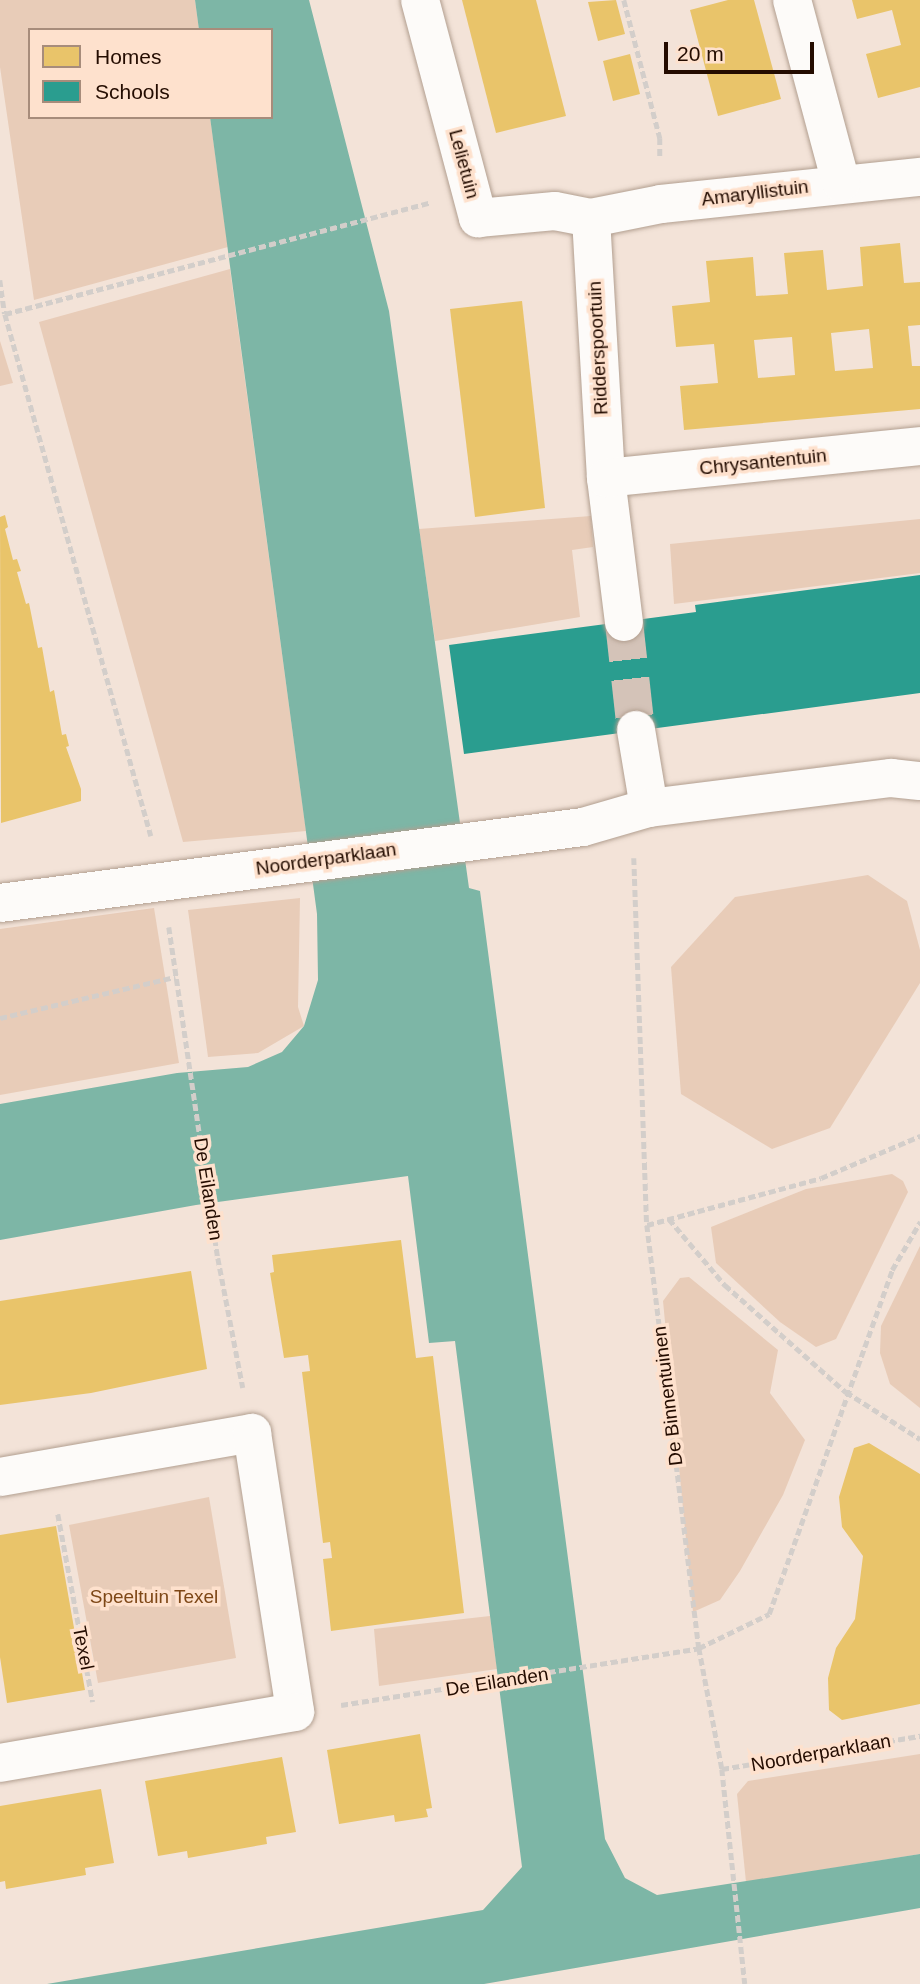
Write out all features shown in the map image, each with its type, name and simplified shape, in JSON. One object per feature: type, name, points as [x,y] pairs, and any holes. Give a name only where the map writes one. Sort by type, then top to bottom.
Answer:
[{"type":"street","name":"Lelietuin","points":[[420,0],[478,218],[555,211],[591,218]]},
{"type":"street","points":[[792,0],[841,183]]},
{"type":"street","name":"Amaryllistuin","points":[[591,218],[661,204],[841,183],[920,177]]},
{"type":"street","name":"Ridderspoortuin","points":[[591,218],[606,478]]},
{"type":"street","name":"Chrysantentuin","points":[[606,478],[920,446]]},
{"type":"street","points":[[606,478],[624,622]]},
{"type":"street","points":[[636,730],[649,808]]},
{"type":"street","name":"Noorderparklaan","points":[[0,903],[583,827],[649,808],[891,778],[920,781]]},
{"type":"street","points":[[0,1478],[252,1433],[295,1712],[0,1763]]},
{"type":"path","points":[[624,0],[660,138],[661,204]]},
{"type":"path","points":[[5,314],[421,205]]},
{"type":"path","name":"De Eilanden","points":[[0,280],[5,314],[164,883],[175,977],[218,1258],[252,1433]]},
{"type":"path","points":[[0,330],[9,328]]},
{"type":"path","name":"De Binnentuinen","points":[[649,808],[634,841],[647,1225],[699,1648],[722,1769],[726,1835],[745,1984]]},
{"type":"path","points":[[0,1018],[175,977]]},
{"type":"path","points":[[647,1225],[821,1178],[920,1136]]},
{"type":"path","points":[[669,1219],[725,1285],[846,1392],[920,1439]]},
{"type":"path","name":"De Eilanden","points":[[295,1712],[699,1648],[769,1614],[846,1392],[892,1270],[920,1222]]},
{"type":"path","name":"Texel","points":[[49,1469],[101,1745]]},
{"type":"path","name":"Noorderparklaan","points":[[722,1769],[920,1736]]},
{"type":"green space","points":[[0,0],[195,0],[199,28],[28,28],[28,119],[210,119],[228,247],[34,300],[0,67]]},
{"type":"green space","points":[[230,269],[306,831],[183,842],[39,322]]},
{"type":"green space","points":[[0,341],[13,383],[0,386]]},
{"type":"green space","points":[[591,516],[593,547],[572,550],[580,617],[435,641],[419,529]]},
{"type":"green space","points":[[920,519],[920,573],[674,604],[670,544]]},
{"type":"green space","points":[[868,875],[907,901],[920,950],[920,983],[830,1128],[772,1149],[681,1094],[671,967],[735,897]]},
{"type":"green space","points":[[300,898],[298,1007],[304,1026],[258,1053],[208,1057],[188,910]]},
{"type":"green space","points":[[154,908],[179,1063],[0,1095],[0,929]]},
{"type":"green space","points":[[892,1174],[903,1181],[908,1192],[836,1339],[816,1347],[780,1322],[716,1263],[711,1227],[806,1189]]},
{"type":"green space","points":[[920,1246],[920,1408],[890,1384],[880,1353],[881,1326]]},
{"type":"green space","points":[[689,1277],[778,1350],[770,1393],[805,1440],[783,1495],[740,1571],[720,1600],[693,1612],[663,1301],[680,1278]]},
{"type":"green space","name":"Speeltuin Texel","points":[[209,1497],[236,1658],[98,1683],[69,1525]]},
{"type":"green space","points":[[490,1616],[497,1669],[379,1686],[374,1629]]},
{"type":"green space","points":[[920,1754],[920,1854],[746,1882],[737,1794],[748,1781]]},
{"type":"water","points":[[195,0],[309,0],[389,311],[469,888],[480,891],[605,1839],[625,1878],[657,1895],[920,1854],[920,1908],[484,1984],[47,1984],[483,1910],[522,1867],[455,1341],[429,1343],[408,1176],[196,1205],[0,1240],[0,1104],[177,1073],[248,1067],[282,1052],[304,1026],[318,980],[317,914],[210,119],[273,119],[273,28],[199,28]]},
{"type":"building: Homes","points":[[462,0],[536,0],[566,116],[496,133]]},
{"type":"building: Homes","points":[[616,0],[625,34],[598,41],[588,2]]},
{"type":"building: Homes","points":[[728,0],[754,0],[781,99],[718,116],[690,10]]},
{"type":"building: Homes","points":[[852,0],[920,0],[920,87],[878,98],[866,54],[901,45],[892,10],[857,19]]},
{"type":"building: Homes","points":[[630,54],[640,94],[613,101],[603,61]]},
{"type":"building: Homes","points":[[900,243],[904,283],[920,282],[920,325],[908,326],[912,366],[920,366],[920,409],[684,430],[680,386],[718,383],[714,344],[676,347],[672,306],[710,302],[706,261],[753,257],[756,296],[788,294],[784,253],[823,250],[827,290],[863,286],[860,247]],"holes":[[[869,329],[873,368],[835,371],[831,333]],[[792,337],[795,375],[758,378],[754,340]]]},
{"type":"building: Homes","points":[[522,301],[545,508],[475,517],[450,309]]},
{"type":"building: Homes","points":[[5,515],[8,527],[5,529],[13,560],[17,559],[21,571],[17,572],[26,604],[29,603],[38,648],[42,647],[50,692],[54,690],[62,735],[66,734],[69,746],[66,747],[81,789],[81,801],[1,823],[0,517]]},
{"type":"building: Homes","points":[[401,1240],[416,1358],[433,1356],[464,1613],[331,1631],[323,1559],[332,1558],[330,1542],[323,1543],[302,1372],[310,1371],[308,1355],[284,1358],[270,1273],[274,1272],[272,1255]]},
{"type":"building: Homes","points":[[191,1271],[207,1369],[91,1393],[0,1405],[0,1301]]},
{"type":"building: Homes","points":[[869,1443],[920,1474],[920,1704],[842,1720],[829,1710],[828,1678],[836,1648],[855,1619],[863,1556],[842,1527],[839,1497],[854,1448]]},
{"type":"building: Homes","points":[[56,1526],[85,1690],[7,1703],[0,1657],[0,1535]]},
{"type":"building: Homes","points":[[420,1734],[432,1808],[426,1809],[428,1817],[395,1822],[394,1815],[339,1824],[327,1750]]},
{"type":"building: Homes","points":[[282,1757],[296,1832],[266,1837],[267,1844],[188,1858],[187,1851],[158,1856],[145,1781]]},
{"type":"building: Homes","points":[[101,1789],[114,1863],[85,1868],[86,1875],[6,1889],[5,1881],[0,1882],[0,1806]]},
{"type":"building: Schools","points":[[920,575],[920,693],[464,754],[449,645],[696,612],[695,605]]},
{"type":"tunnel","points":[[624,622],[636,730]]}]
